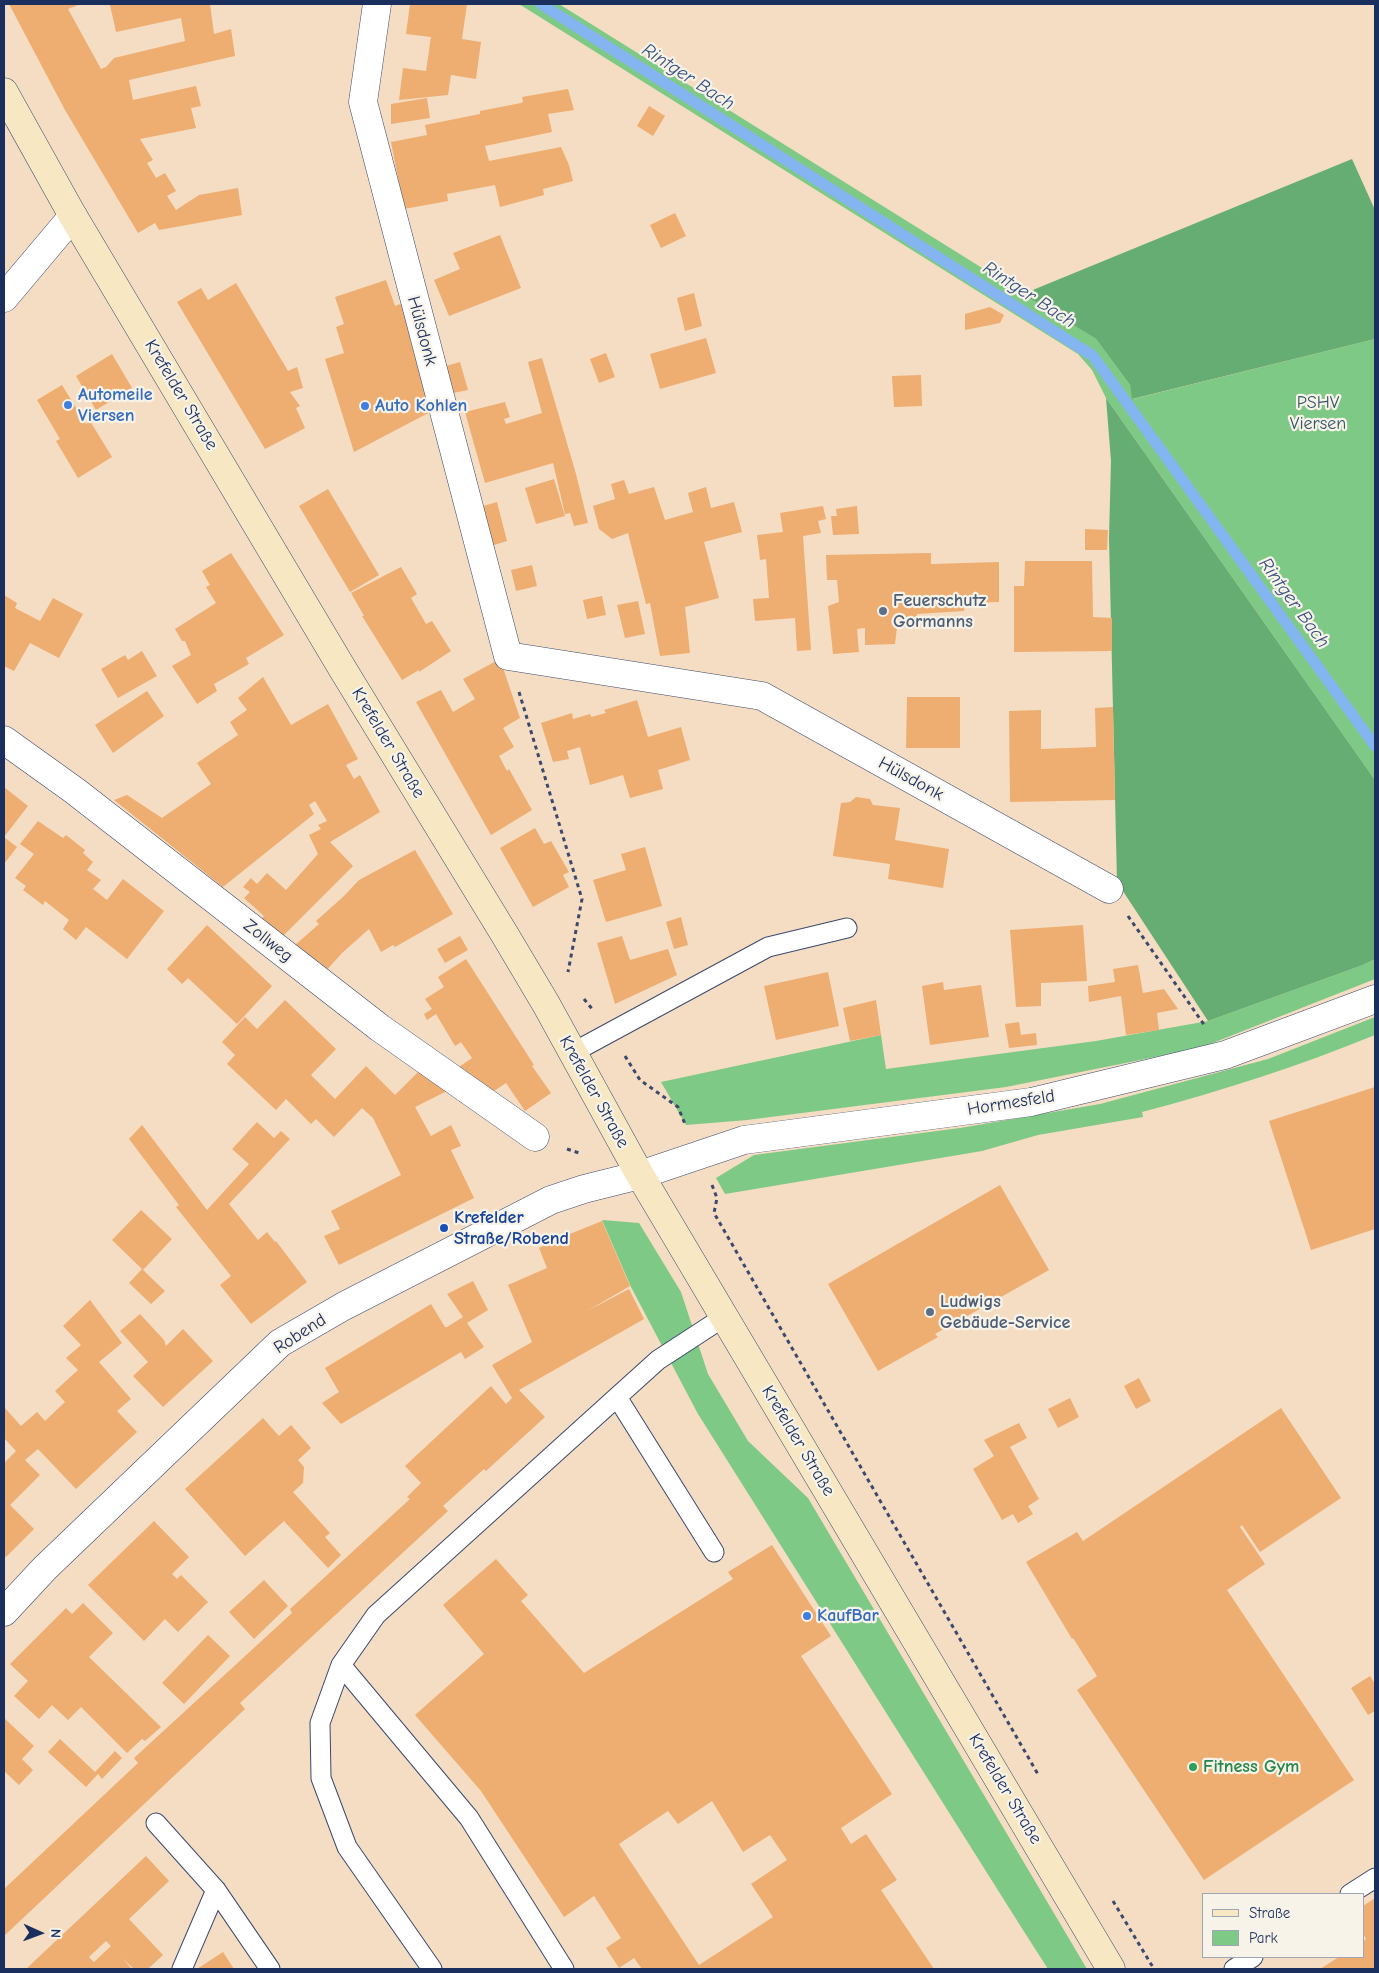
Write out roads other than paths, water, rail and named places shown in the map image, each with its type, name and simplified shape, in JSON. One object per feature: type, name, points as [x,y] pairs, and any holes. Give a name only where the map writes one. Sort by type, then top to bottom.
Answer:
[{"type":"main road","name":"Krefelder Straße","points":[[4,92],[73,216],[342,668],[505,935],[640,1175],[1111,1969]]},
{"type":"street","name":"Hülsdonk","points":[[376,4],[363,102],[508,656],[762,696],[1109,889]]},
{"type":"street","points":[[4,298],[73,216]]},
{"type":"street","name":"Zollweg","points":[[4,740],[76,791],[380,1028],[536,1138]]},
{"type":"street","name":"Hormesfeld","points":[[640,1175],[744,1140],[1031,1102],[1225,1055],[1375,998]]},
{"type":"street","name":"Robend","points":[[4,1612],[45,1568],[280,1343],[344,1306],[552,1200],[584,1189],[640,1175]]},
{"type":"lane","points":[[572,1052],[768,947],[847,928]]},
{"type":"lane","points":[[427,1967],[348,1847],[321,1778],[320,1723],[341,1665],[376,1615],[658,1360],[724,1317]]},
{"type":"lane","points":[[617,1397],[714,1552]]},
{"type":"lane","points":[[341,1665],[469,1818],[564,1969]]},
{"type":"lane","points":[[156,1823],[216,1890],[270,1969]]},
{"type":"lane","points":[[1352,1893],[1375,1878]]},
{"type":"lane","points":[[182,1969],[216,1890]]},
{"type":"lane","points":[[1234,1969],[1251,1958]]},
{"type":"waterway","name":"Rintger Bach","points":[[541,4],[1093,356],[1375,746]]},
{"type":"place","name":"Automeile Viersen","points":[[68,405]]},
{"type":"place","name":"Auto Kohlen","points":[[365,406]]},
{"type":"place","name":"Feuerschutz Gormanns","points":[[883,611]]},
{"type":"place","name":"Krefelder Straße/Robend","points":[[444,1228]]},
{"type":"place","name":"Ludwigs Gebäude-Service","points":[[930,1312]]},
{"type":"place","name":"KaufBar","points":[[807,1616]]},
{"type":"place","name":"Fitness Gym","points":[[1193,1767]]},
{"type":"park label","name":"PSHV Viersen","points":[[1318,413]]}]
